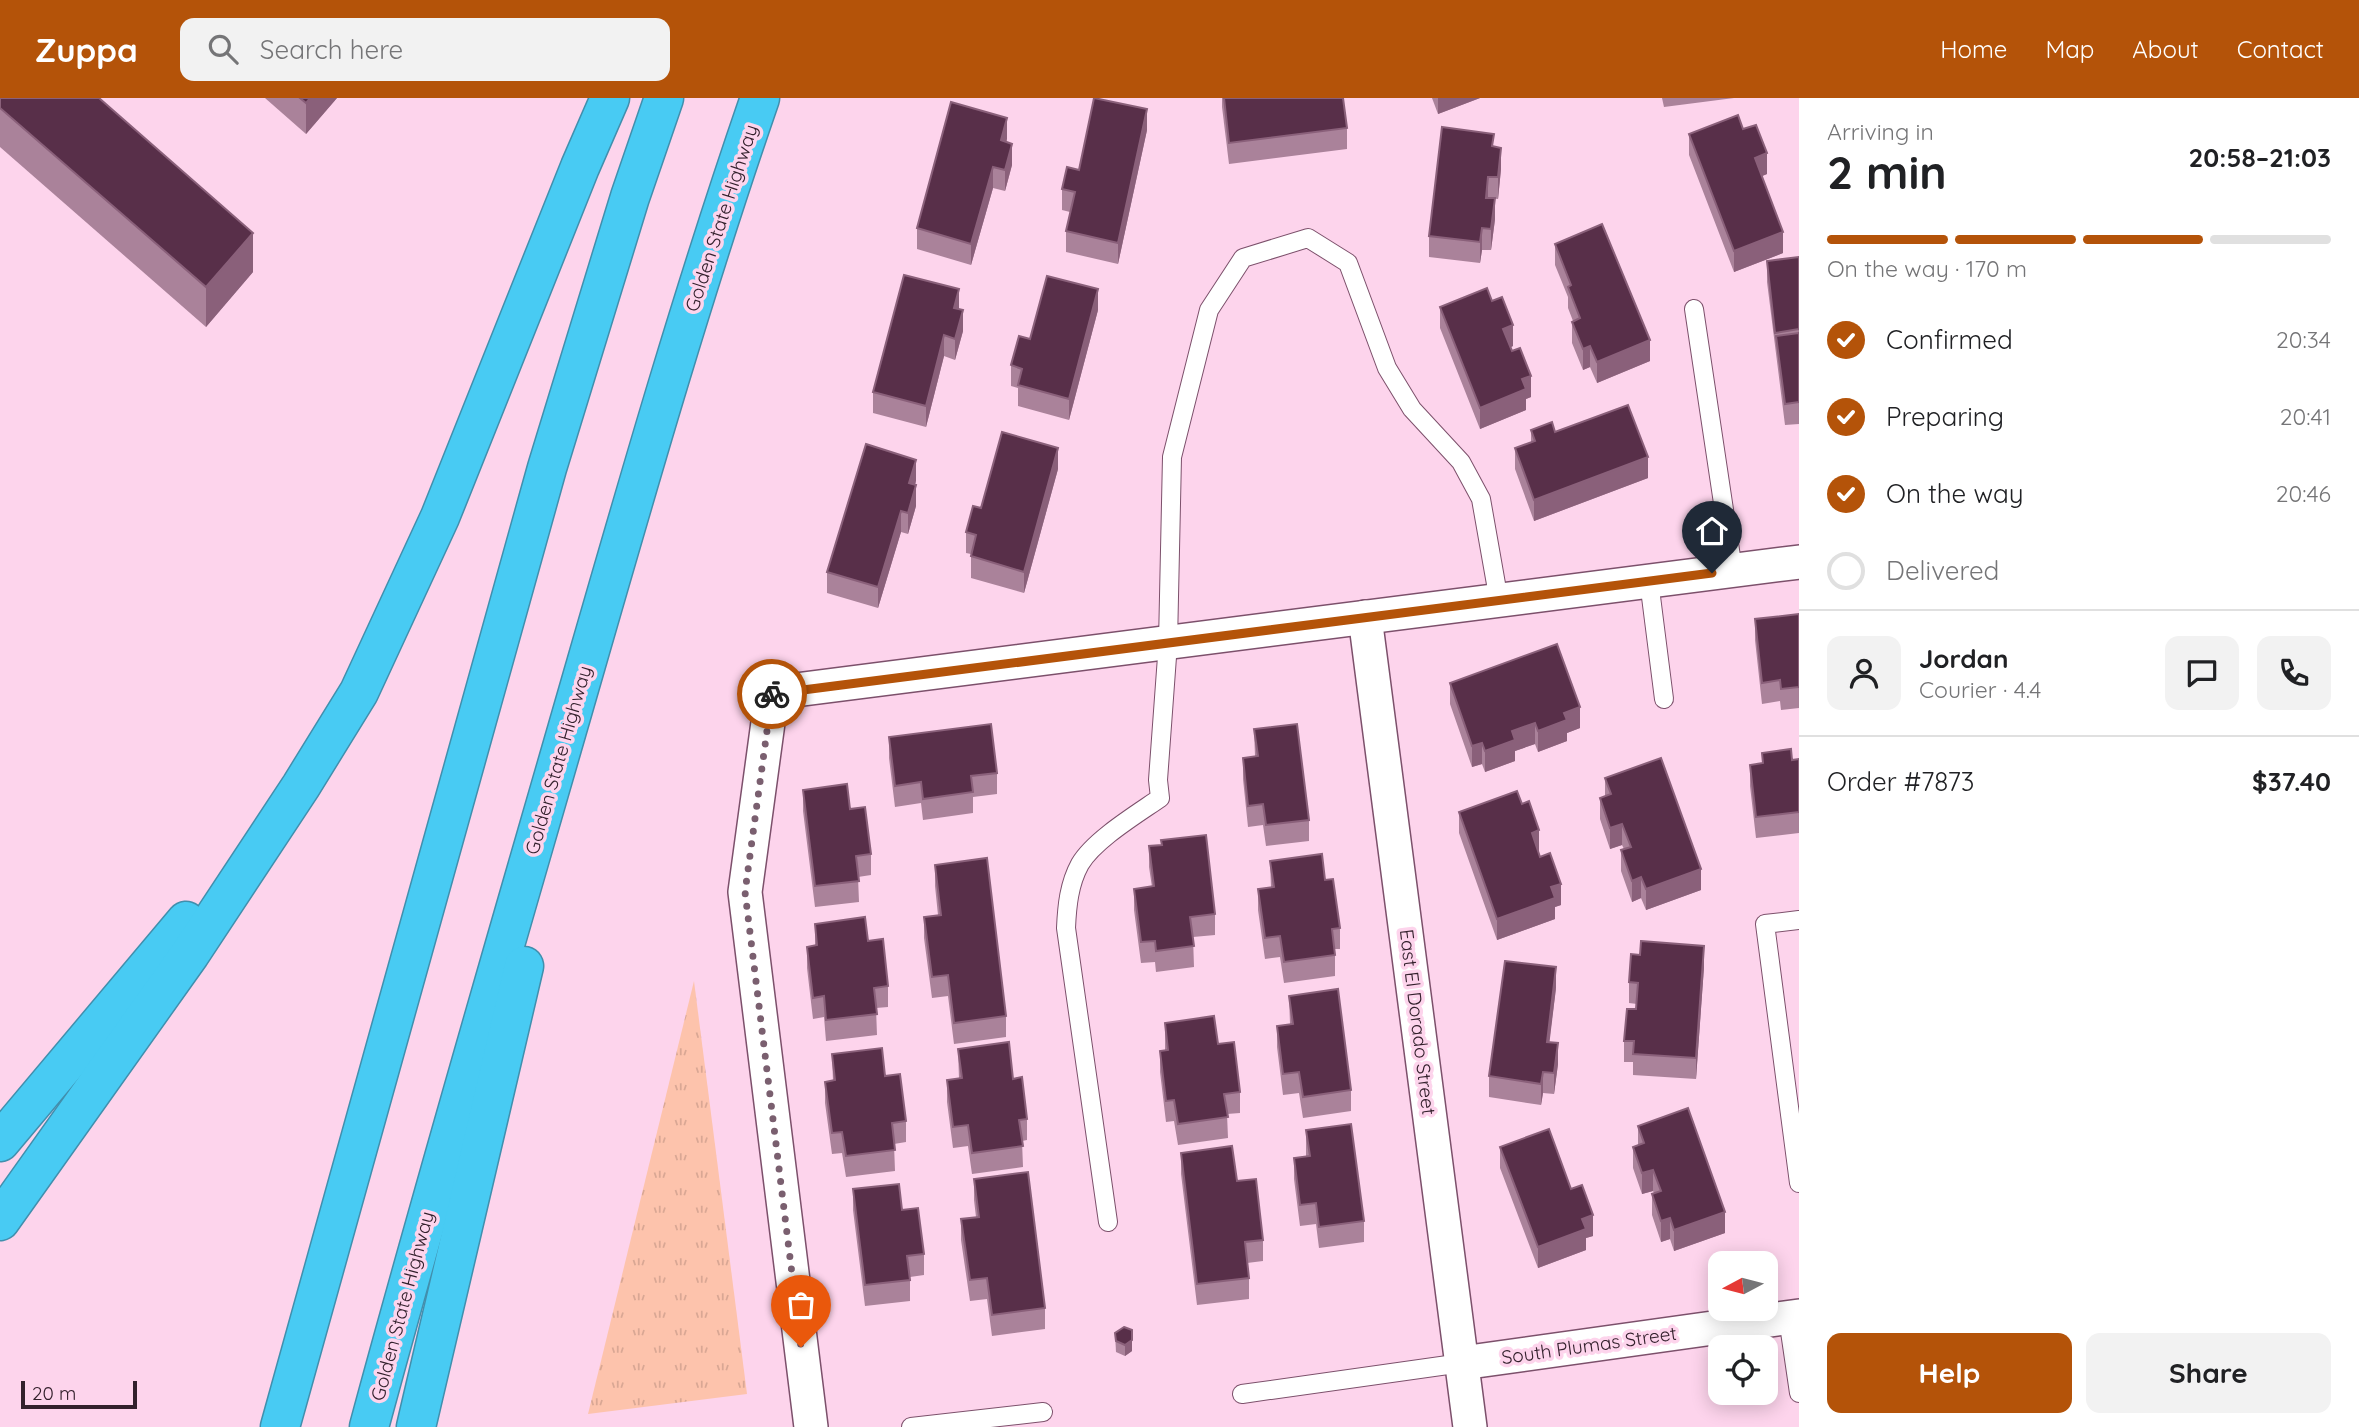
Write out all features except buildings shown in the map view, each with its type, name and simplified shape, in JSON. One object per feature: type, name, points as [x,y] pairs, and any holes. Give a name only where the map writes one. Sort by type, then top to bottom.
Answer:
[{"type":"highway","points":[[0,1221],[190,954],[359,692],[440,517],[610,98]]},
{"type":"highway","points":[[280,1427],[547,468],[630,197],[664,98]]},
{"type":"highway","name":"Golden State Highway","points":[[369,1427],[428,1210],[632,504],[718,219],[760,98]]},
{"type":"highway","points":[[416,1427],[632,504]]},
{"type":"highway","points":[[0,1142],[300,786]]},
{"type":"street","points":[[811,1427],[745,892],[772,693],[1799,562]]},
{"type":"street","name":"East El Dorado Street","points":[[1365,617],[1470,1427]]},
{"type":"street","name":"South Plumas Street","points":[[1462,1363],[1793,1317]]},
{"type":"lane","points":[[1108,1222],[1066,928],[1068,898],[1081,863],[1113,830],[1160,798],[1158,780],[1168,643],[1172,457],[1209,310],[1243,258],[1308,238],[1348,263],[1387,368],[1412,409],[1461,462],[1481,499],[1499,601]]},
{"type":"lane","points":[[1694,309],[1733,570]]},
{"type":"lane","points":[[1649,581],[1664,699]]},
{"type":"lane","points":[[1799,920],[1765,924],[1799,1183]]},
{"type":"lane","points":[[1793,1317],[1799,1393]]},
{"type":"lane","points":[[1242,1394],[1462,1363]]},
{"type":"lane","points":[[911,1427],[1043,1412]]},
{"type":"green space","points":[[694,981],[747,1394],[588,1414]]},
{"type":"way so far","points":[[772,694],[745,892],[801,1347]]},
{"type":"route","points":[[772,694],[1712,573]]}]
